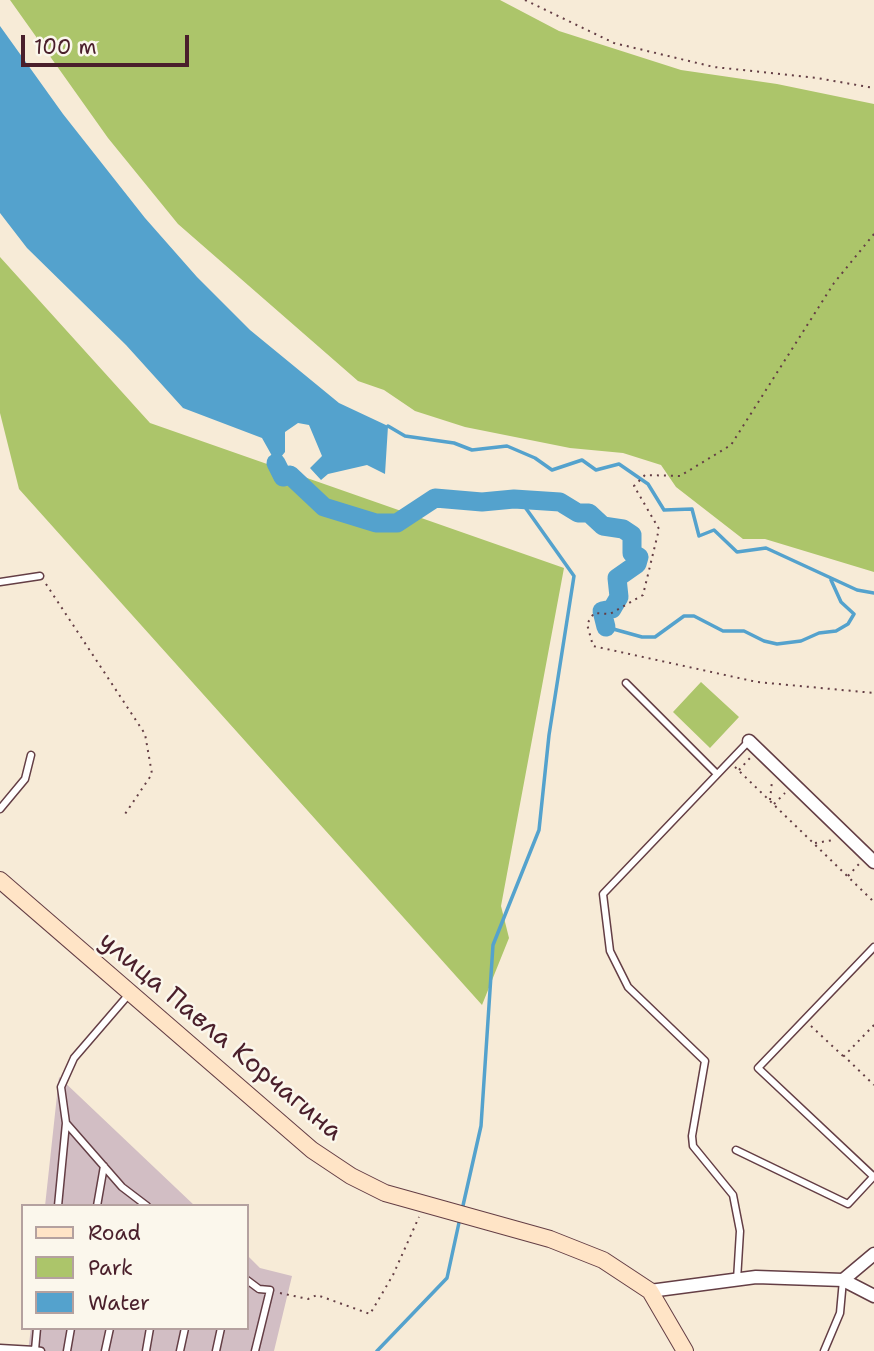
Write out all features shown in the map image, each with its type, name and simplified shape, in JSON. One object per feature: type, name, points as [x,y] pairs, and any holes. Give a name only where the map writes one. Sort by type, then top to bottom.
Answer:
[{"type":"main road","name":"улица Павла Корчагина","points":[[0,880],[312,1150],[351,1176],[384,1193],[424,1206],[550,1239],[603,1260],[650,1291]]},
{"type":"main road","points":[[650,1291],[685,1351]]},
{"type":"street","points":[[749,741],[874,862]]},
{"type":"street","points":[[844,1280],[874,1254]]},
{"type":"street","points":[[650,1291],[737,1280],[844,1280],[874,1296]]},
{"type":"lane","points":[[0,582],[40,576]]},
{"type":"lane","points":[[626,683],[717,774]]},
{"type":"lane","points":[[737,1280],[740,1231],[733,1195],[693,1146],[705,1061],[628,987],[610,951],[603,894],[749,741]]},
{"type":"lane","points":[[0,809],[25,779],[31,755]]},
{"type":"lane","points":[[736,1150],[848,1203],[874,1176],[758,1068],[874,947]]},
{"type":"lane","points":[[58,1204],[66,1123],[61,1087],[74,1058],[130,993]]},
{"type":"lane","points":[[66,1123],[104,1166],[145,1204]]},
{"type":"lane","points":[[97,1204],[104,1166]]},
{"type":"lane","points":[[136,1204],[137,1198]]},
{"type":"lane","points":[[824,1351],[840,1313],[844,1280]]},
{"type":"lane","points":[[248,1281],[259,1289],[270,1290],[256,1351]]},
{"type":"lane","points":[[35,1350],[37,1330]]},
{"type":"lane","points":[[67,1351],[72,1330]]},
{"type":"lane","points":[[105,1351],[110,1330]]},
{"type":"lane","points":[[146,1351],[150,1330]]},
{"type":"lane","points":[[180,1351],[185,1330]]},
{"type":"lane","points":[[216,1351],[221,1330]]},
{"type":"lane","points":[[0,1348],[41,1351]]},
{"type":"path","points":[[525,0],[614,43],[714,67],[817,78],[874,88]]},
{"type":"path","points":[[874,234],[834,283],[731,445],[680,476],[645,475],[634,486],[659,529],[643,595],[610,614],[594,613],[587,624],[593,646],[757,682],[874,693]]},
{"type":"path","points":[[40,576],[145,734],[152,774],[123,817]]},
{"type":"path","points":[[739,770],[750,758]]},
{"type":"path","points":[[729,761],[874,902]]},
{"type":"path","points":[[770,801],[772,779]]},
{"type":"path","points":[[774,804],[785,792]]},
{"type":"path","points":[[813,843],[835,840]]},
{"type":"path","points":[[848,876],[859,864]]},
{"type":"path","points":[[805,1020],[874,1085]]},
{"type":"path","points":[[844,1056],[874,1025]]},
{"type":"path","points":[[270,1290],[308,1299],[317,1295],[370,1314],[393,1275],[424,1206]]},
{"type":"shaded area","points":[[59,1077],[193,1204],[45,1204]]},
{"type":"shaded area","points":[[248,1256],[260,1268],[292,1276],[274,1351],[28,1351],[31,1330],[248,1330]]},
{"type":"green space","points":[[10,0],[500,0],[559,31],[681,70],[777,84],[874,104],[874,572],[765,539],[743,539],[676,487],[661,465],[623,453],[570,448],[465,427],[415,411],[384,390],[358,381],[178,224],[108,138]]},
{"type":"green space","points":[[0,257],[150,423],[564,568],[501,906],[509,938],[482,1005],[19,489],[0,413]]},
{"type":"green space","points":[[701,682],[739,717],[710,748],[673,712]]},
{"type":"water","points":[[0,26],[63,114],[145,218],[197,277],[250,330],[339,403],[388,426],[385,474],[367,465],[328,474],[321,480],[310,468],[322,456],[309,425],[298,423],[285,432],[285,452],[276,463],[262,438],[183,408],[126,345],[27,248],[0,213]]},
{"type":"waterway","points":[[388,426],[405,436],[454,443],[472,450],[507,446],[535,458],[552,470],[582,460],[596,470],[619,464],[648,484],[664,510],[692,509],[699,536],[714,530],[737,552],[766,548],[857,590],[874,593]]},
{"type":"waterway","points":[[276,463],[283,477],[290,475],[324,507],[376,523],[397,523],[435,498],[482,502],[514,499],[560,502],[578,513],[589,513],[603,526],[623,529],[632,535],[632,553],[639,557],[637,564],[617,578],[619,597],[612,609],[602,611],[606,627]]},
{"type":"waterway","points":[[462,1210],[481,1126],[493,945],[539,830],[549,735],[574,576],[520,500]]},
{"type":"waterway","points":[[606,627],[642,637],[655,637],[684,616],[694,616],[723,631],[744,631],[764,641],[777,644],[801,641],[819,633],[836,631],[848,624],[854,614],[841,602],[831,580]]},
{"type":"waterway","points":[[377,1351],[447,1278],[460,1218]]}]
